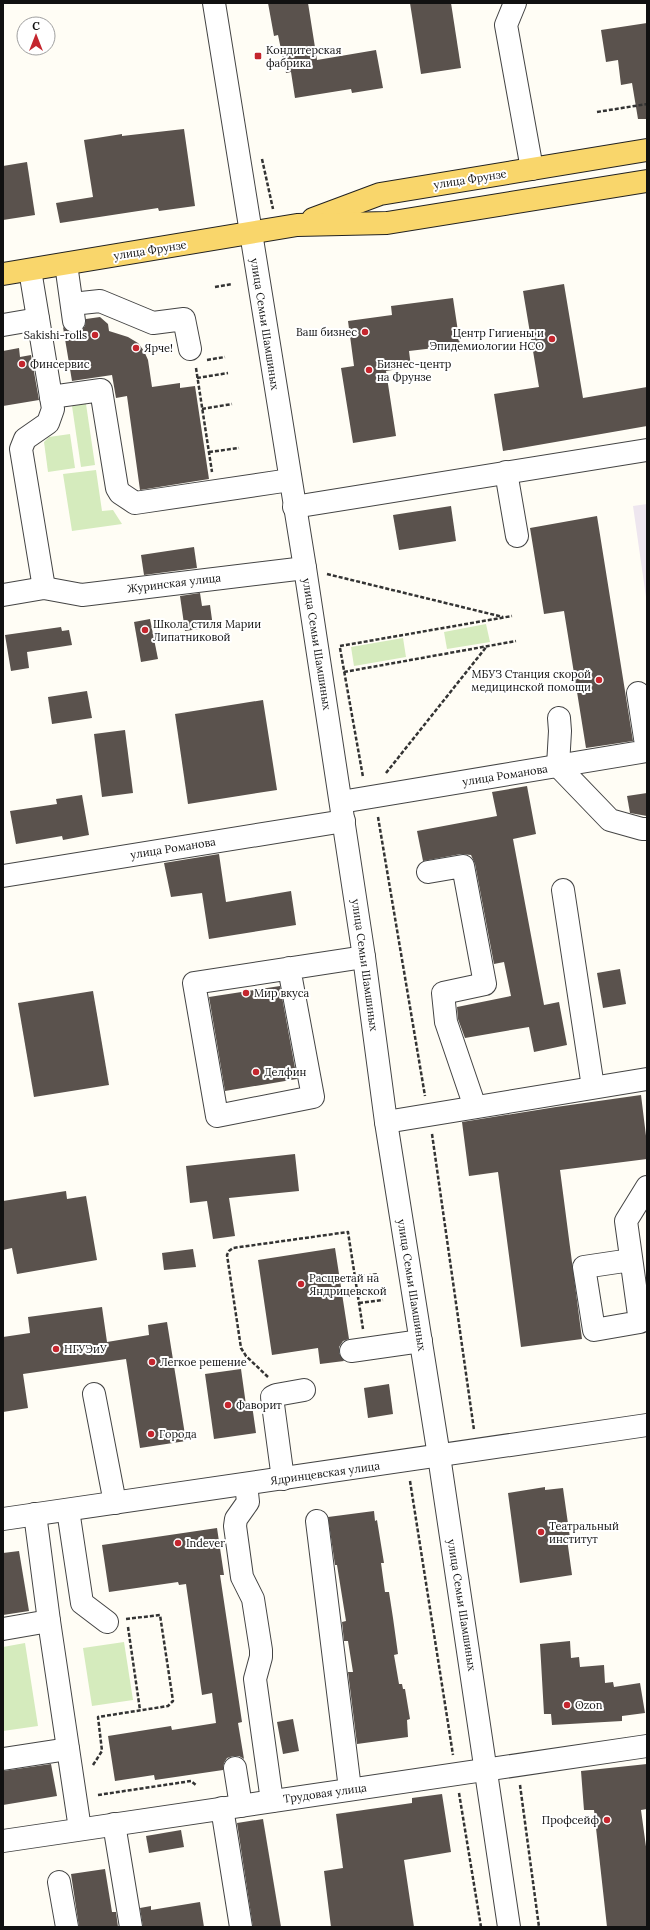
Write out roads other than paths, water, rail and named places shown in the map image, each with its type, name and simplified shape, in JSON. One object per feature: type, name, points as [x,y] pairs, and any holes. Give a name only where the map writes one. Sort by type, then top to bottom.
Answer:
[{"type":"main road","name":"улица Фрунзе","points":[[297,225],[380,194],[647,150]]},
{"type":"main road","name":"улица Фрунзе","points":[[3,274],[297,225],[386,223],[647,181]]},
{"type":"street","name":"улица Семьи Шамшиных","points":[[214,3],[305,568],[364,957],[386,1122],[440,1456],[509,1927]]},
{"type":"street","points":[[515,3],[506,25],[532,169]]},
{"type":"street","points":[[66,264],[73,312],[100,300],[153,322],[184,319],[192,355]]},
{"type":"street","points":[[3,595],[44,588],[21,448],[25,439],[48,423],[53,410],[30,270]]},
{"type":"street","points":[[3,325],[38,319]]},
{"type":"street","points":[[51,397],[101,390],[117,488],[120,492],[136,503],[290,480]]},
{"type":"street","points":[[294,507],[647,450]]},
{"type":"street","points":[[506,472],[517,536]]},
{"type":"street","name":"Журинская улица","points":[[44,588],[82,595],[305,568]]},
{"type":"street","points":[[559,718],[560,731],[558,766],[647,751],[638,693]]},
{"type":"street","name":"улица Романова","points":[[3,876],[342,812],[367,797],[558,766],[610,820],[647,829]]},
{"type":"street","points":[[428,872],[463,866],[469,892],[485,984],[443,993],[446,1022],[474,1106]]},
{"type":"street","points":[[563,890],[593,1087]]},
{"type":"street","points":[[288,968],[313,1097],[216,1116],[194,984],[288,968],[364,957]]},
{"type":"street","points":[[386,1122],[474,1106],[647,1079]]},
{"type":"street","points":[[631,1260],[626,1221],[647,1187]]},
{"type":"street","points":[[358,1350],[421,1341]]},
{"type":"street","points":[[283,1479],[272,1397],[304,1390]]},
{"type":"street","points":[[94,1394],[115,1503]]},
{"type":"street","name":"Ядринцевская улица","points":[[3,1519],[647,1425]]},
{"type":"street","points":[[246,1484],[248,1502],[236,1519],[235,1526],[242,1578],[253,1599],[261,1650],[261,1656],[255,1679],[272,1801]]},
{"type":"street","points":[[68,1510],[82,1603],[117,1620]]},
{"type":"street","points":[[35,1514],[49,1621],[80,1829]]},
{"type":"street","points":[[317,1521],[350,1790]]},
{"type":"street","points":[[3,1629],[49,1621]]},
{"type":"street","name":"Трудовая улица","points":[[3,1841],[647,1746]]},
{"type":"street","points":[[3,1759],[68,1749]]},
{"type":"street","points":[[235,1768],[231,1807],[240,1927]]},
{"type":"street","points":[[114,1824],[131,1927]]},
{"type":"street","points":[[60,1882],[67,1927]]},
{"type":"place","name":"Кондитерская фабрика","points":[[258,56]]},
{"type":"place","name":"Ваш бизнес","points":[[365,332]]},
{"type":"place","name":"Sakishi-rolls","points":[[95,335]]},
{"type":"place","name":"Центр Гигиены и Эпидемиологии НСО","points":[[552,339]]},
{"type":"place","name":"Ярче!","points":[[136,348]]},
{"type":"place","name":"Финсервис","points":[[22,364]]},
{"type":"place","name":"Бизнес-центр на Фрунзе","points":[[369,370]]},
{"type":"place","name":"Школа стиля Марии Липатниковой","points":[[145,630]]},
{"type":"place","name":"МБУЗ Станция скорой медицинской помощи","points":[[599,680]]},
{"type":"place","name":"Мир вкуса","points":[[246,993]]},
{"type":"place","name":"Делфин","points":[[256,1072]]},
{"type":"place","name":"Расцветай на Яндрицевской","points":[[301,1284]]},
{"type":"place","name":"НГУЭиУ","points":[[56,1349]]},
{"type":"place","name":"Легкое решение","points":[[152,1362]]},
{"type":"place","name":"Фаворит","points":[[228,1405]]},
{"type":"place","name":"Города","points":[[151,1434]]},
{"type":"place","name":"Театральный институт","points":[[541,1532]]},
{"type":"place","name":"Indever","points":[[178,1543]]},
{"type":"place","name":"Ozon","points":[[567,1705]]},
{"type":"place","name":"Профсейф","points":[[607,1820]]}]
